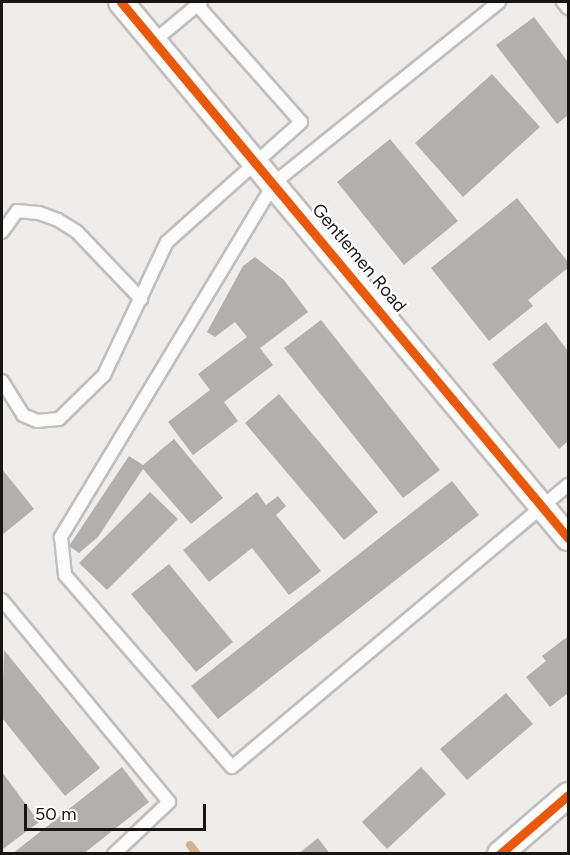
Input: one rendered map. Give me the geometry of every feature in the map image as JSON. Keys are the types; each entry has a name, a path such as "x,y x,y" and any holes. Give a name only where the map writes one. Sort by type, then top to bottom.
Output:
{"street":[{"name":"Gentlemen Road","path":"123,2 568,538"},
{"path":"500,854 568,795"}],"lane":[{"path":"499,2 275,183 62,537 65,575 232,767 568,485"},
{"path":"563,2 568,8"},
{"path":"2,381 23,415 37,421 59,419 104,375 167,242 301,122 199,3 154,41"},
{"path":"2,232 16,211 39,213 58,220 77,232 141,299"},
{"path":"3,607 169,802 114,854"}],"building":[{"path":"534,17 568,62 568,115 557,124 496,45"},
{"path":"492,74 540,127 463,197 415,143"},
{"path":"390,139 458,221 404,265 337,182"},
{"path":"517,198 568,262 568,268 528,300 533,306 489,341 431,268"},
{"path":"255,257 284,280 308,312 260,348 273,365 224,402 238,421 193,455 168,422 210,390 198,374 247,337 235,322 215,337 207,332 243,266"},
{"path":"321,320 440,470 403,498 284,348"},
{"path":"546,322 568,351 568,441 559,449 492,364"},
{"path":"279,394 378,512 344,540 245,423"},
{"path":"174,439 223,498 191,524 143,469 98,537 79,553 69,546 129,456 143,465"},
{"path":"2,469 34,509 2,535"},
{"path":"452,481 479,515 218,719 191,686"},
{"path":"150,492 178,519 107,590 79,563"},
{"path":"257,492 266,505 278,496 286,506 276,515 321,571 289,595 252,548 209,582 183,550"},
{"path":"169,564 233,642 196,672 131,594"},
{"path":"567,637 568,693 550,707 526,677 546,661 542,656"},
{"path":"4,650 100,768 65,796 2,718"},
{"path":"506,693 533,724 467,780 440,749"},
{"path":"122,767 149,802 83,854 12,854"},
{"path":"421,767 446,794 387,849 362,822"},
{"path":"2,772 39,822 3,849 2,847"},
{"path":"318,838 330,854 298,854"}],"waterway":[{"path":"190,845 197,854"}],"cycle path":[{"path":"121,2 568,538"},
{"path":"500,854 568,795"}]}
